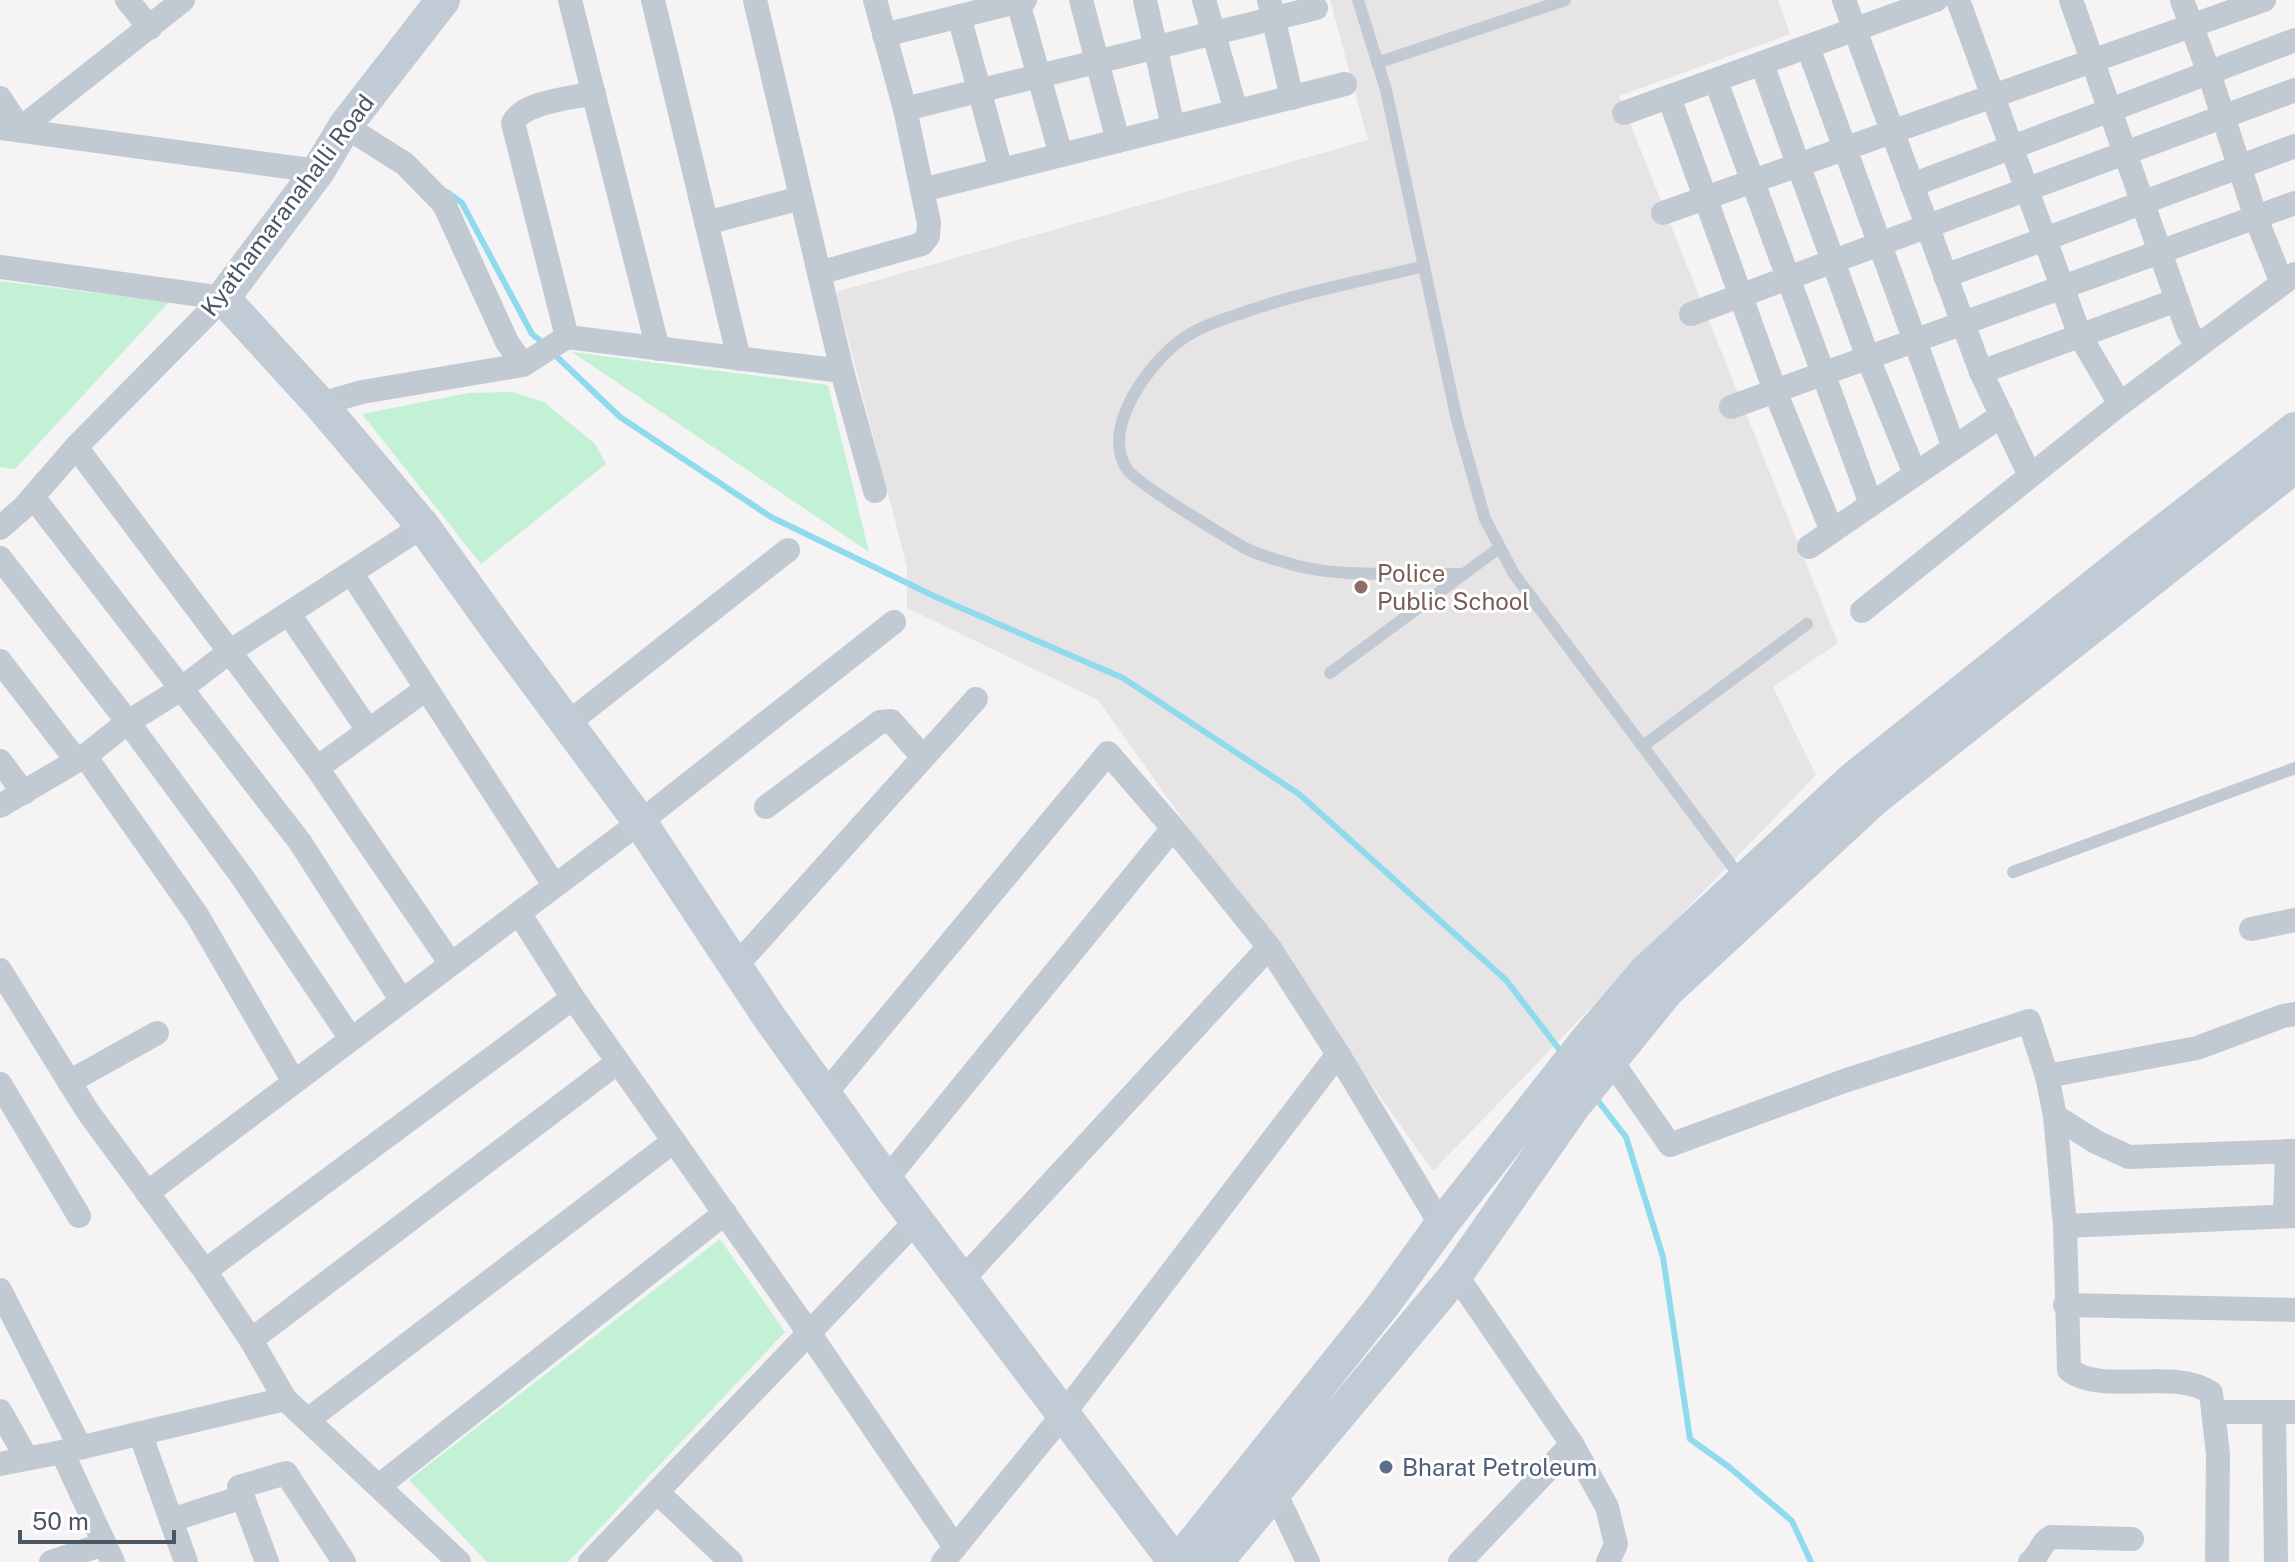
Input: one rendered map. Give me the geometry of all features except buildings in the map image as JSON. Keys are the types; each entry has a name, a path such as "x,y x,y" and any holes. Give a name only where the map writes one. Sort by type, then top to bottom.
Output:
{"main road":[{"name":"Kyathamaranahalli Road","path":"223,298 318,171 345,126 443,0"},
{"path":"223,298 320,404 423,526 640,822 735,967 886,1180 1062,1416 1176,1562 1384,1304 1441,1225 1561,1098 1598,1050 1667,991 1751,891 1854,778 2295,429"},
{"path":"1751,891 1873,800 2157,572 2295,466"},
{"path":"1216,1562 1456,1275 1561,1098"}],"street":[{"path":"127,0 150,28"},
{"path":"10,129 150,28 183,0"},
{"path":"570,0 658,349"},
{"path":"653,0 739,359"},
{"path":"755,0 842,371 875,491"},
{"path":"819,273 922,244 928,236 929,223 905,109 875,0"},
{"path":"1081,0 1118,141"},
{"path":"1145,0 1173,127"},
{"path":"1204,0 1236,111"},
{"path":"1844,0 1981,372 2030,476"},
{"path":"1624,113 1936,0"},
{"path":"1958,0 2080,336 2120,404"},
{"path":"2071,0 2188,331 2198,346"},
{"path":"1862,611 2120,404 2289,279 2256,218 2182,0"},
{"path":"1663,213 2264,0"},
{"path":"884,35 1021,1 1038,76 1061,155"},
{"path":"905,109 1214,33 1271,9 1316,8"},
{"path":"1271,9 1292,98"},
{"path":"959,16 1001,170"},
{"path":"1912,185 2295,40"},
{"path":"1808,47 1954,448"},
{"path":"1762,64 1868,358 1915,474"},
{"path":"1716,81 1871,504"},
{"path":"922,190 1345,84"},
{"path":"1691,314 2295,90"},
{"path":"548,350 513,123 515,117 529,107 594,93"},
{"path":"1669,97 1775,391 1832,531"},
{"path":"0,98 10,129"},
{"path":"345,126 405,164 444,204 507,342 548,350 658,349 842,371"},
{"path":"10,129 318,171"},
{"path":"1945,276 2295,146"},
{"path":"706,223 801,198"},
{"path":"1731,407 2295,203"},
{"path":"0,267 223,298"},
{"name":"Kyathamaranahalli Road","path":"0,528 19,503 223,298"},
{"path":"1981,372 2177,300"},
{"path":"320,404 548,350"},
{"path":"1809,547 2002,415"},
{"path":"76,447 317,768 451,964"},
{"path":"19,503 181,689 300,842 402,1001"},
{"path":"0,806 81,758 229,652 423,526"},
{"path":"567,724 788,550"},
{"path":"0,558 128,722 243,878 351,1039"},
{"path":"352,574 554,885"},
{"path":"289,614 368,730"},
{"path":"147,1193 640,822 894,622"},
{"path":"0,661 81,758 197,915 294,1082"},
{"path":"317,768 426,689"},
{"path":"735,967 976,699"},
{"path":"766,807 880,722 891,721 923,757"},
{"path":"825,1094 1108,753 1269,947 1441,1225"},
{"path":"0,761 24,793"},
{"path":"886,1180 1173,828"},
{"path":"519,913 573,998 809,1333 949,1555 1062,1416 1338,1054"},
{"path":"2251,929 2295,920"},
{"path":"962,1280 1269,947"},
{"path":"0,970 88,1112 205,1271 251,1340 285,1399 459,1562"},
{"path":"205,1271 573,998"},
{"path":"2047,1076 2197,1048 2295,1014"},
{"path":"1598,1050 1670,1145 1844,1081 2029,1021 2047,1076 2055,1116 2065,1226 2069,1370 2091,1378 2188,1383 2211,1393 2218,1454 2217,1562"},
{"path":"69,1082 157,1033"},
{"path":"251,1340 618,1062"},
{"path":"0,1084 9,1122 79,1216"},
{"path":"2055,1116 2096,1142 2129,1157 2291,1151 2290,1215 2065,1226"},
{"path":"309,1419 674,1141"},
{"path":"379,1486 725,1213"},
{"path":"590,1562 916,1221"},
{"path":"1456,1275 1572,1444 1607,1507 1616,1544 1608,1562"},
{"path":"0,1290 71,1450 108,1553 51,1562"},
{"path":"2065,1305 2295,1310"},
{"path":"0,1464 285,1399"},
{"path":"0,1411 26,1457"},
{"path":"2213,1412 2285,1413 2276,1562"},
{"path":"140,1433 186,1562"},
{"path":"1460,1562 1572,1444"},
{"path":"267,1562 239,1487 286,1473 344,1562"},
{"path":"1274,1490 1308,1562"},
{"path":"657,1492 731,1562"},
{"path":"171,1520 243,1497"},
{"path":"2030,1562 2045,1540 2051,1537 2132,1539"}],"lane":[{"path":"1358,0 1377,63 1457,420 1485,519 1514,574 1751,891"},
{"path":"1377,63 1565,0"},
{"path":"1424,266 1270,303 1211,323 1182,339 1155,362 1137,385 1127,409 1120,454 1133,476 1245,548 1296,566 1336,571 1464,574"},
{"path":"1330,673 1499,548"},
{"path":"1643,746 1807,624"},
{"path":"2013,872 2295,768"}],"shaded area":[{"name":"Police Public School","path":"1330,0 1778,0 1790,34 1619,96 1838,643 1773,687 1816,775 1433,1171 1098,700 907,608 907,567 836,292 1368,140"}],"green space":[{"path":"0,281 169,302 15,469 0,467"},
{"path":"572,352 828,385 869,552"},
{"path":"512,392 544,402 595,444 606,464 481,564 362,414 469,393"},
{"path":"720,1239 785,1332 568,1562 487,1562 409,1480"}],"waterway":[{"path":"447,192 462,203 532,334 543,343"},
{"path":"554,354 620,417 771,517 936,597 1123,678 1299,794 1506,980 1562,1053"},
{"path":"1595,1097 1626,1137 1663,1257 1690,1439 1729,1467 1792,1521 1811,1562"}],"place":[{"name":"Police Public School","path":"1361,587"},
{"name":"Bharat Petroleum","path":"1386,1467"}]}
